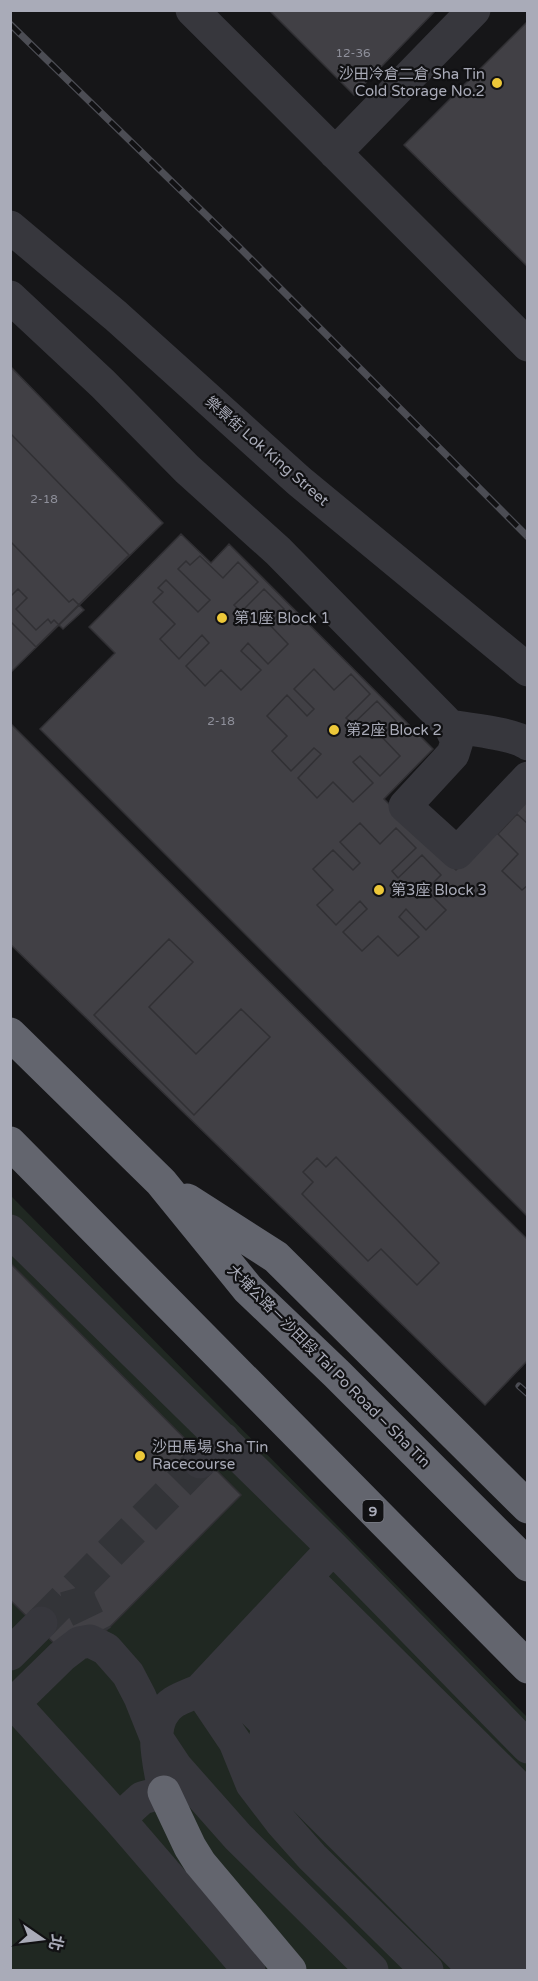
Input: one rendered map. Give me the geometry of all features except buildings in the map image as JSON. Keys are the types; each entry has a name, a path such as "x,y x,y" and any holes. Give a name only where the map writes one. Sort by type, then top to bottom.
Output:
{"highway":[{"name":"大埔公路－沙田段 Tai Po Road – Sha Tin","path":"10,1034 160,1182 248,1289 337,1374 528,1565"},
{"name":"9","path":"10,1143 528,1667"},
{"path":"160,1182 276,1257 528,1508"},
{"path":"164,1792 200,1863 290,1971"}],"street":[{"path":"192,10 528,345"},
{"path":"335,153 474,10"},
{"name":"樂景街 Lok King Street","path":"10,227 116,316 299,481 528,670"},
{"path":"10,297 103,384 188,469 278,551 450,726 457,741 453,754 405,806 457,853 528,778"},
{"path":"450,726 509,736 528,744"},
{"path":"10,1231 333,1548 528,1747"},
{"path":"200,1462 223,1439"},
{"path":"119,1819 142,1798 164,1792 156,1737 158,1722 164,1711 252,1636 333,1548"},
{"path":"10,1654 41,1623"},
{"path":"252,1636 261,1719 277,1763 297,1791 475,1971"},
{"path":"252,1636 528,1797"},
{"path":"252,1636 528,1834"},
{"path":"252,1636 528,1874"},
{"path":"252,1636 528,1907"},
{"path":"252,1636 528,1945"},
{"path":"252,1636 235,1742 252,1784 312,1857 427,1971"},
{"path":"249,1971 119,1819 12,1701 79,1643 101,1642 128,1674 156,1737 176,1767 238,1837 372,1971"},
{"path":"261,1719 515,1971"}],"shaded area":[{"name":"沙田馬場 Sha Tin Racecourse","path":"10,1195 527,1717 527,1970 11,1970"}],"tunnel":[{"path":"41,1623 200,1462"},
{"path":"76,1588 80,1602 96,1635"}],"railway":[{"path":"10,24 238,246 528,537"},
{"path":"519,1386 528,1394"}],"place":[{"name":"沙田冷倉二倉 Sha Tin Cold Storage No.2","path":"497,83"},
{"name":"第1座 Block 1","path":"222,618"},
{"name":"第2座 Block 2","path":"334,730"},
{"name":"第3座 Block 3","path":"379,890"},
{"name":"沙田馬場 Sha Tin Racecourse","path":"140,1456"}]}
